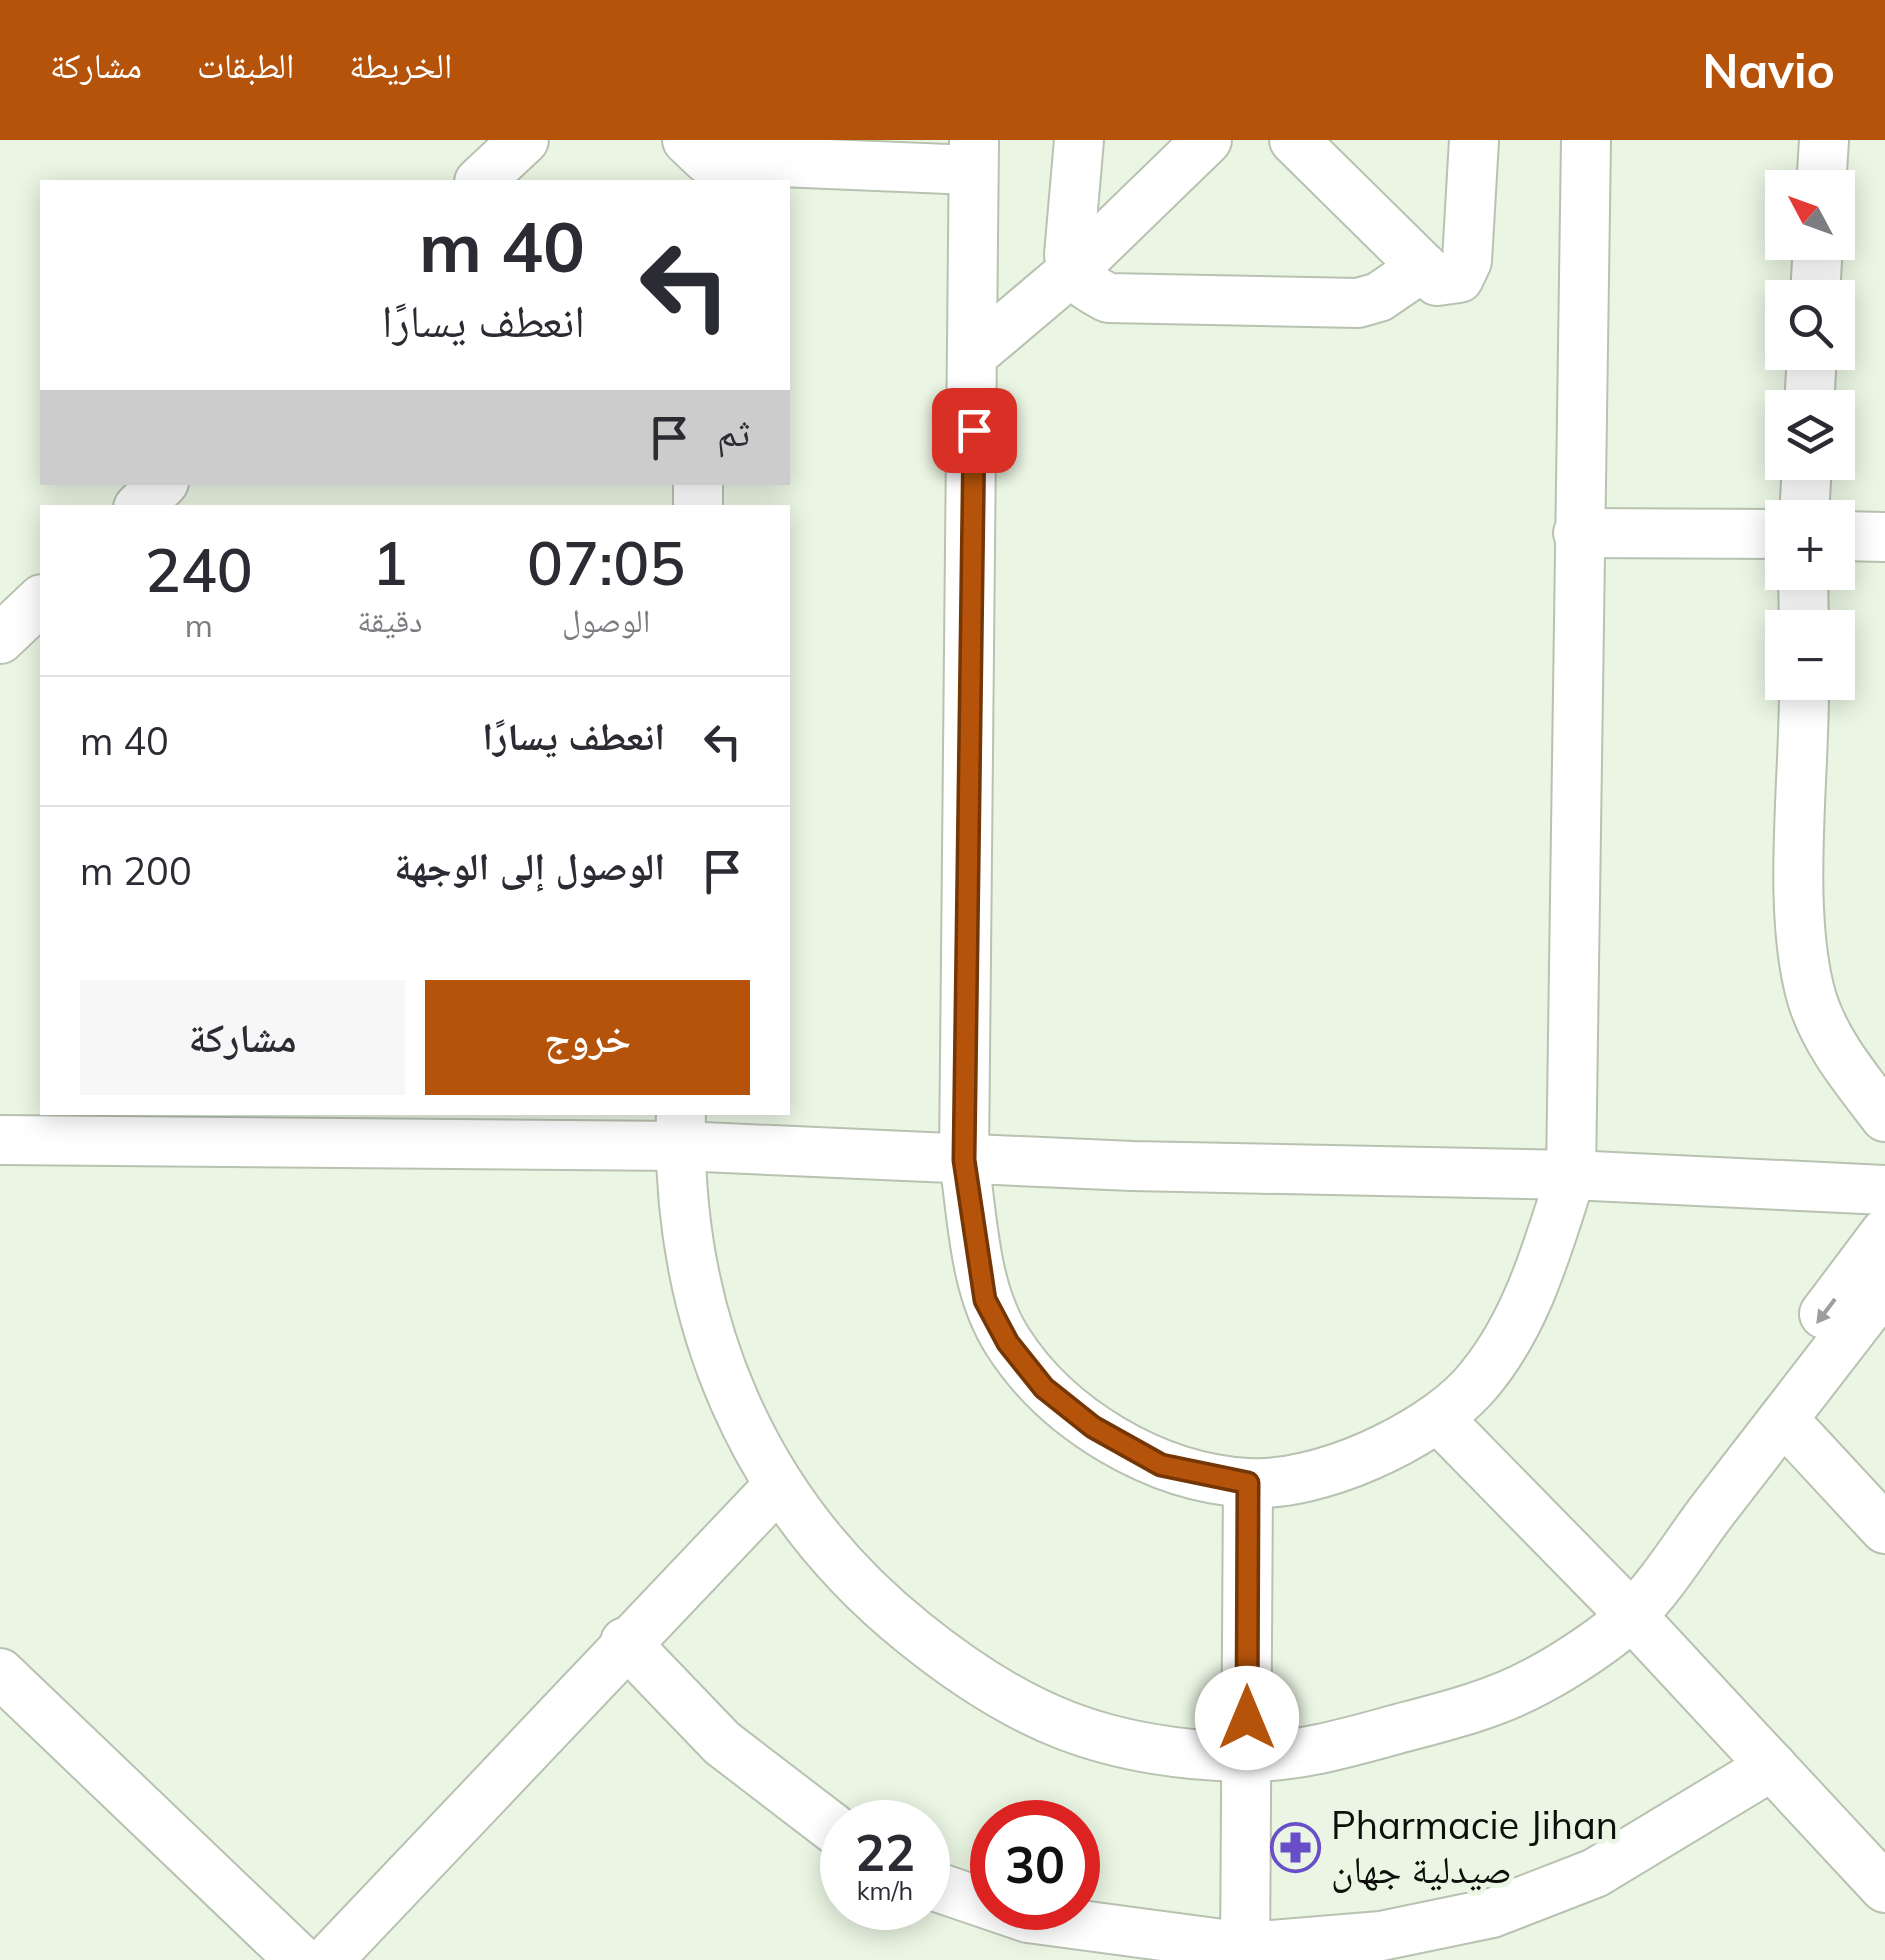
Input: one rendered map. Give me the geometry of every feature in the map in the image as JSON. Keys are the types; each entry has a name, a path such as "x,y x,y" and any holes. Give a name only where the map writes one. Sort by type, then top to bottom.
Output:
{"street":[{"path":"482,180 524,140"},
{"path":"1079,140 1069,254 1072,271 1082,284 1121,302 1358,303 1379,297 1422,267"},
{"path":"974,353 1072,271 1208,140"},
{"path":"1294,140 1422,267 1445,284 1464,272 1472,223 1474,140"},
{"path":"702,155 973,155 964,1160 985,1300 1008,1343 1044,1388 1093,1427 1161,1465 1248,1483 1291,1479 1369,1455 1440,1420 1475,1385 1505,1343 1535,1285 1570,1175 1586,140"},
{"path":"1823,170 1824,140"},
{"path":"141,505 161,485"},
{"path":"1578,533 1765,534"},
{"path":"1855,537 1885,538"},
{"path":"0,639 40,601"},
{"path":"1804,700 1800,911 1812,998 1835,1050 1885,1116"},
{"path":"680,1129 699,1298 736,1411 777,1487 825,1550 885,1610 974,1682 1046,1720 1150,1750 1246,1757 1336,1746 1466,1711 1538,1681 1621,1605 1783,1419 1885,1286"},
{"path":"0,1140 680,1129 964,1160 1570,1175 1885,1190"},
{"path":"1621,1605 1885,1233"},
{"path":"1783,1419 1885,1529"},
{"path":"1440,1420 1621,1605 1885,1888"},
{"path":"1245,1953 1248,1483"},
{"path":"328,1960 777,1487"},
{"path":"626,1642 722,1743 820,1818"},
{"path":"0,1673 300,1960"},
{"path":"950,1891 1028,1918 1245,1953 1381,1936 1492,1913 1595,1873 1772,1766"}],"place":[{"name":"Pharmacie Jihan صيدلية جهان","path":"1296,1847"}],"route":[{"path":"974,430 964,1160 985,1300 1008,1343 1044,1388 1093,1427 1161,1465 1248,1483 1247,1718"}]}
